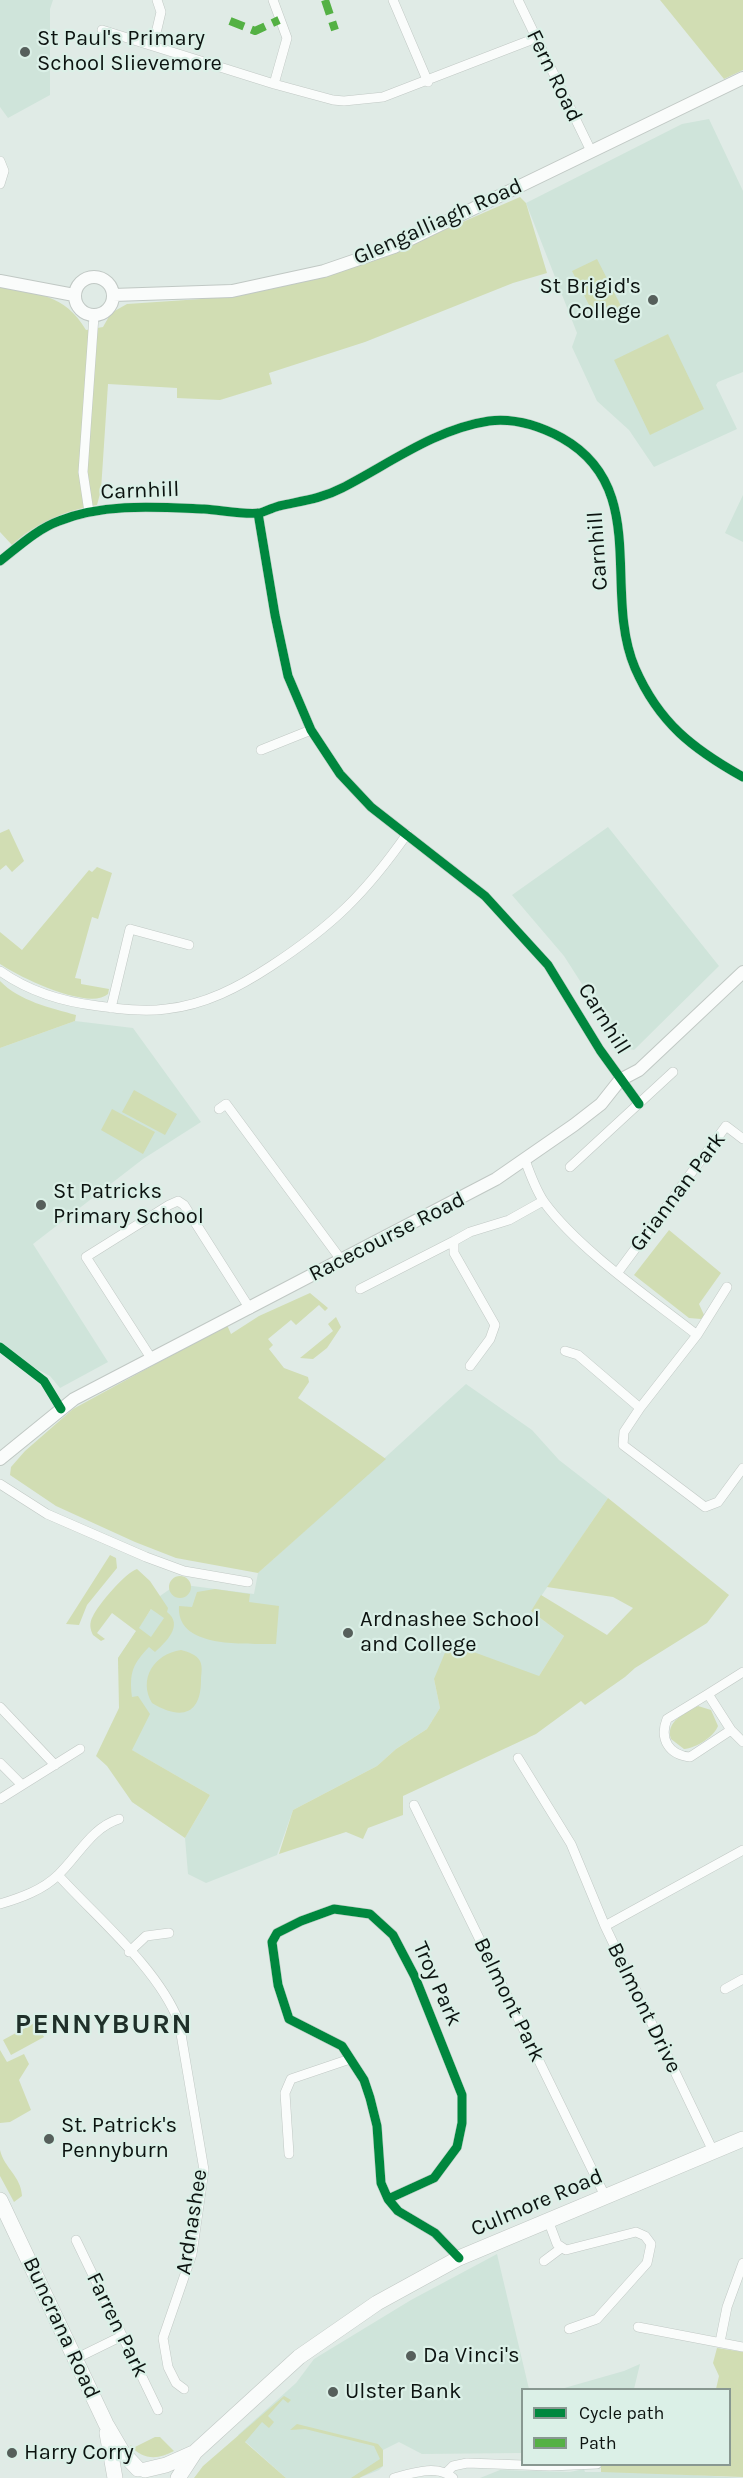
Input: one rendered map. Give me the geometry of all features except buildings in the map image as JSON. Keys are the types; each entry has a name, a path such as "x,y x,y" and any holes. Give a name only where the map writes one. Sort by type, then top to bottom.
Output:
{"highway":[{"name":"Culmore Road","path":"178,2478 195,2452 299,2357 377,2303 459,2258 713,2151 742,2142"},
{"name":"Buncrana Road","path":"0,2200 77,2358 106,2424 123,2453 142,2470"},
{"name":"Buncrana Road","path":"106,2424 115,2478"},
{"name":"Culmore Road","path":"120,2478 166,2465 195,2452"},
{"path":"142,2470 160,2478"}],"main road":[{"name":"Glengalliagh Road","path":"113,296 231,291 324,271 394,246 743,78"},
{"path":"96,277 106,281 113,296 109,308 93,315 81,311 74,295 79,284 96,277"},
{"path":"0,281 74,295"},
{"name":"Racecourse Road","path":"0,1459 74,1399 459,1200 525,1160 601,1104 620,1080 639,1070 743,972"}],"street":[{"path":"153,46 161,12 157,0"},
{"path":"273,0 287,38 273,84"},
{"path":"393,0 428,82"},
{"name":"Fern Road","path":"518,0 591,152"},
{"path":"102,30 273,84 344,101 383,97 428,82 536,38"},
{"path":"0,161 4,171 0,184"},
{"name":"Carnhill","path":"89,512 83,472 93,315"},
{"name":"Carnhill","path":"0,561 57,522 89,512 142,508 258,513 329,494 432,439 472,424 513,421 552,433 584,455 599,473 612,495 617,519 625,637 635,667 653,704 689,743 743,777"},
{"name":"Carnhill","path":"258,513 274,615 288,676 311,730 340,774 371,807 484,896 548,965 620,1080 639,1104"},
{"path":"261,750 311,730"},
{"path":"0,971 57,998 111,1008 167,1009 212,999 245,983 335,921 374,879 407,834"},
{"path":"111,1008 130,929 189,945"},
{"path":"570,1167 673,1072"},
{"path":"219,1109 226,1104 342,1261"},
{"name":"Griannan Park","path":"618,1272 726,1126 743,1139"},
{"path":"525,1160 543,1201 564,1225 618,1272 697,1335"},
{"path":"151,1358 86,1257 169,1205 178,1201 184,1205 250,1309"},
{"path":"360,1289 470,1232 509,1220 543,1201"},
{"path":"454,1241 454,1253 495,1325 490,1339 470,1366"},
{"path":"727,1287 697,1335 624,1432 623,1445 705,1507 718,1502 743,1468"},
{"path":"565,1351 578,1355 640,1408"},
{"path":"0,1484 47,1514 146,1557 184,1570 248,1582"},
{"path":"731,1730 690,1758 678,1756 668,1746 663,1736 667,1719 743,1672"},
{"path":"708,1694 731,1730 743,1742"},
{"path":"0,1707 55,1765"},
{"path":"0,1799 80,1749"},
{"name":"Belmont Drive","path":"518,1758 548,1803 580,1862 605,1926 713,2151"},
{"path":"0,1762 22,1785"},
{"name":"Belmont Park","path":"414,1805 606,2196"},
{"path":"0,1904 20,1898 58,1875 104,1824 119,1819"},
{"path":"605,1926 743,1850"},
{"name":"Ardnashee","path":"58,1875 166,1996 179,2022 204,2170 192,2254 163,2338 168,2367 176,2383 184,2389"},
{"name":"Troy Park","path":"334,1909 370,1914 393,1935 415,1977 462,2095 462,2123 457,2147 434,2178 388,2199 381,2183 377,2126 364,2080 342,2046 289,2019 278,1985 272,1942 277,1933 334,1909"},
{"path":"129,1952 146,1936 169,1933"},
{"path":"725,1989 743,1979"},
{"path":"289,2154 285,2093 291,2079 350,2059"},
{"path":"388,2199 398,2211 435,2233 459,2258"},
{"path":"548,2220 560,2248 566,2250 636,2232 645,2236 651,2244 647,2263 597,2319 569,2329"},
{"name":"Farren Park","path":"76,2240 158,2410"},
{"path":"544,2261 560,2248"},
{"path":"720,2342 727,2307 743,2263"},
{"path":"638,2327 743,2347"},
{"path":"77,2358 122,2336"},
{"path":"394,2478 433,2470 450,2475 453,2466 467,2463 521,2465"}],"shaded area":[{"name":"St Paul's Primary School Slievemore","path":"0,0 53,0 50,9 50,95 8,118 0,107"},
{"name":"St Brigid's College","path":"709,119 743,191 743,372 718,382 716,385 737,429 654,467 629,430 597,401 572,347 577,333 526,203 682,124"},
{"path":"743,495 743,542 725,533"},
{"path":"608,827 719,966 634,1050 623,1048 564,956 512,895"},
{"name":"St Patricks Primary School","path":"75,1021 133,1028 201,1122 143,1159 33,1244 108,1362 60,1388 50,1376 31,1366 0,1341 0,1048"},
{"name":"Ardnashee School and College","path":"466,1384 532,1430 559,1460 608,1498 531,1611 564,1636 539,1676 434,1679 440,1708 427,1729 396,1749 377,1766 293,1810 277,1855 206,1883 188,1874 185,1838 210,1795 123,1745 118,1658 160,1596 177,1584 254,1594 258,1573"},
{"path":"497,2254 529,2388 521,2388 521,2453 422,2454 399,2442 383,2450 383,2466 379,2470 359,2478 286,2478 238,2435 296,2383 314,2359 411,2300"},
{"path":"640,2364 634,2388 564,2388 624,2371"},
{"path":"584,2469 585,2472 645,2472 743,2478 480,2478 500,2470 570,2472"}],"green space":[{"path":"660,0 743,0 743,70 724,79"},
{"path":"520,197 526,203 547,273 513,283 365,342 269,373 272,384 220,400 177,398 177,388 108,384 101,490 97,505 74,510 41,524 12,545 0,532 0,286 38,294 59,302 78,318 86,330 103,327 111,313 127,304 201,299 389,254"},
{"path":"597,259 621,306 596,319 572,271"},
{"path":"668,334 704,409 650,435 614,360"},
{"path":"9,829 24,861 12,872 6,865 0,870 0,833"},
{"path":"97,867 112,873 98,919 92,917 75,978 81,979 81,984 109,989 108,994 99,998 70,995 22,977 0,964 0,932 22,950 89,870 92,872"},
{"path":"0,981 26,999 76,1015 75,1021 0,1048"},
{"path":"134,1090 177,1114 165,1135 122,1112"},
{"path":"112,1109 155,1132 143,1154 101,1130"},
{"path":"669,1230 721,1273 699,1304 704,1315 701,1319 689,1318 634,1275"},
{"path":"310,1293 328,1308 325,1311 319,1305 296,1325 291,1320 268,1339 273,1345 269,1349 284,1368 308,1377 309,1382 298,1398 386,1459 258,1573 176,1558 135,1542 56,1506 10,1475 11,1467 25,1451 73,1409 227,1325 231,1334 259,1316"},
{"path":"336,1317 341,1327 327,1348 313,1359 300,1358 333,1331 328,1324"},
{"path":"608,1498 729,1595 707,1623 635,1668 585,1705 581,1701 536,1734 403,1796 403,1815 368,1828 363,1839 346,1832 279,1854 293,1810 377,1766 396,1749 427,1729 440,1708 434,1679 449,1643 539,1676 564,1636 531,1611 541,1595 607,1635 633,1608 613,1597 547,1587"},
{"path":"110,1555 116,1558 117,1568 87,1605 79,1625 66,1624"},
{"path":"137,1569 150,1581 168,1608 167,1612 172,1617 174,1628 155,1652 149,1647 133,1669 132,1697 138,1696 150,1714 132,1750 210,1795 185,1838 132,1802 107,1766 96,1756 119,1708 118,1658 136,1631 112,1613 97,1633 105,1639 101,1641 93,1635 91,1621 106,1597 132,1571","holes":["151,1609 164,1618 151,1637 139,1628"]},
{"path":"176,1576 184,1576 191,1583 191,1591 184,1598 176,1598 169,1591 169,1583"},
{"path":"215,1589 250,1594 249,1602 279,1606 276,1644 216,1641 201,1637 189,1630 181,1620 179,1606 192,1607 197,1592"},
{"path":"181,1650 196,1657 201,1663 202,1670 197,1701 193,1708 180,1713 171,1712 152,1703 147,1685 151,1669 156,1662 171,1652"},
{"path":"698,1706 711,1710 718,1726 713,1734 704,1741 694,1747 684,1749 671,1739 671,1727 678,1718"},
{"path":"36,2022 44,2037 11,2055 3,2040"},
{"path":"0,2050 7,2062 24,2054 29,2064 19,2080 31,2110 10,2122 0,2123"},
{"path":"0,2150 21,2189 22,2196 14,2202 0,2176"},
{"path":"717,2348 743,2352 743,2477 601,2472 601,2466 731,2466 731,2388 716,2388 719,2376 713,2363"},
{"path":"284,2396 291,2400 288,2403 283,2399 268,2416 274,2422 269,2428 262,2422 245,2442 286,2478 194,2478 203,2466"},
{"path":"297,2424 378,2444 383,2450 383,2466 359,2478 351,2478 380,2459 374,2446 305,2429 290,2430"},
{"path":"155,2437 160,2437 174,2451 162,2456 150,2457 140,2454 130,2445 135,2447"}],"marked path":[{"path":"325,0 335,30"},
{"path":"230,21 255,31 279,20"}],"cycle path":[{"path":"0,561 43,529 76,515 112,509 149,507 260,513 334,492 413,448 450,431 498,420 527,424 562,438 589,459 606,484 616,512 626,638 635,668 644,687 679,733 708,756 743,777"},
{"path":"258,513 288,676 311,730 340,774 371,807 485,896 548,965 600,1050 639,1104"},
{"path":"0,1347 44,1381 61,1409"},
{"path":"388,2199 434,2178 457,2147 462,2123 462,2095 415,1977 393,1935 370,1914 334,1909 277,1933 272,1942 278,1985 289,2019 342,2046 364,2080 370,2098 377,2126 381,2183 388,2199 398,2211 435,2233 459,2258"}],"place":[{"name":"St Paul's Primary School Slievemore","path":"25,52"},
{"name":"St Brigid's College","path":"653,300"},
{"name":"St Patricks Primary School","path":"41,1205"},
{"name":"Ardnashee School and College","path":"348,1633"},
{"name":"St. Patrick's Pennyburn","path":"49,2139"},
{"name":"Da Vinci's","path":"411,2356"},
{"name":"Ulster Bank","path":"333,2392"},
{"name":"Harry Corry","path":"12,2453"}],"district":[{"name":"PENNYBURN","path":"104,2025"}]}
